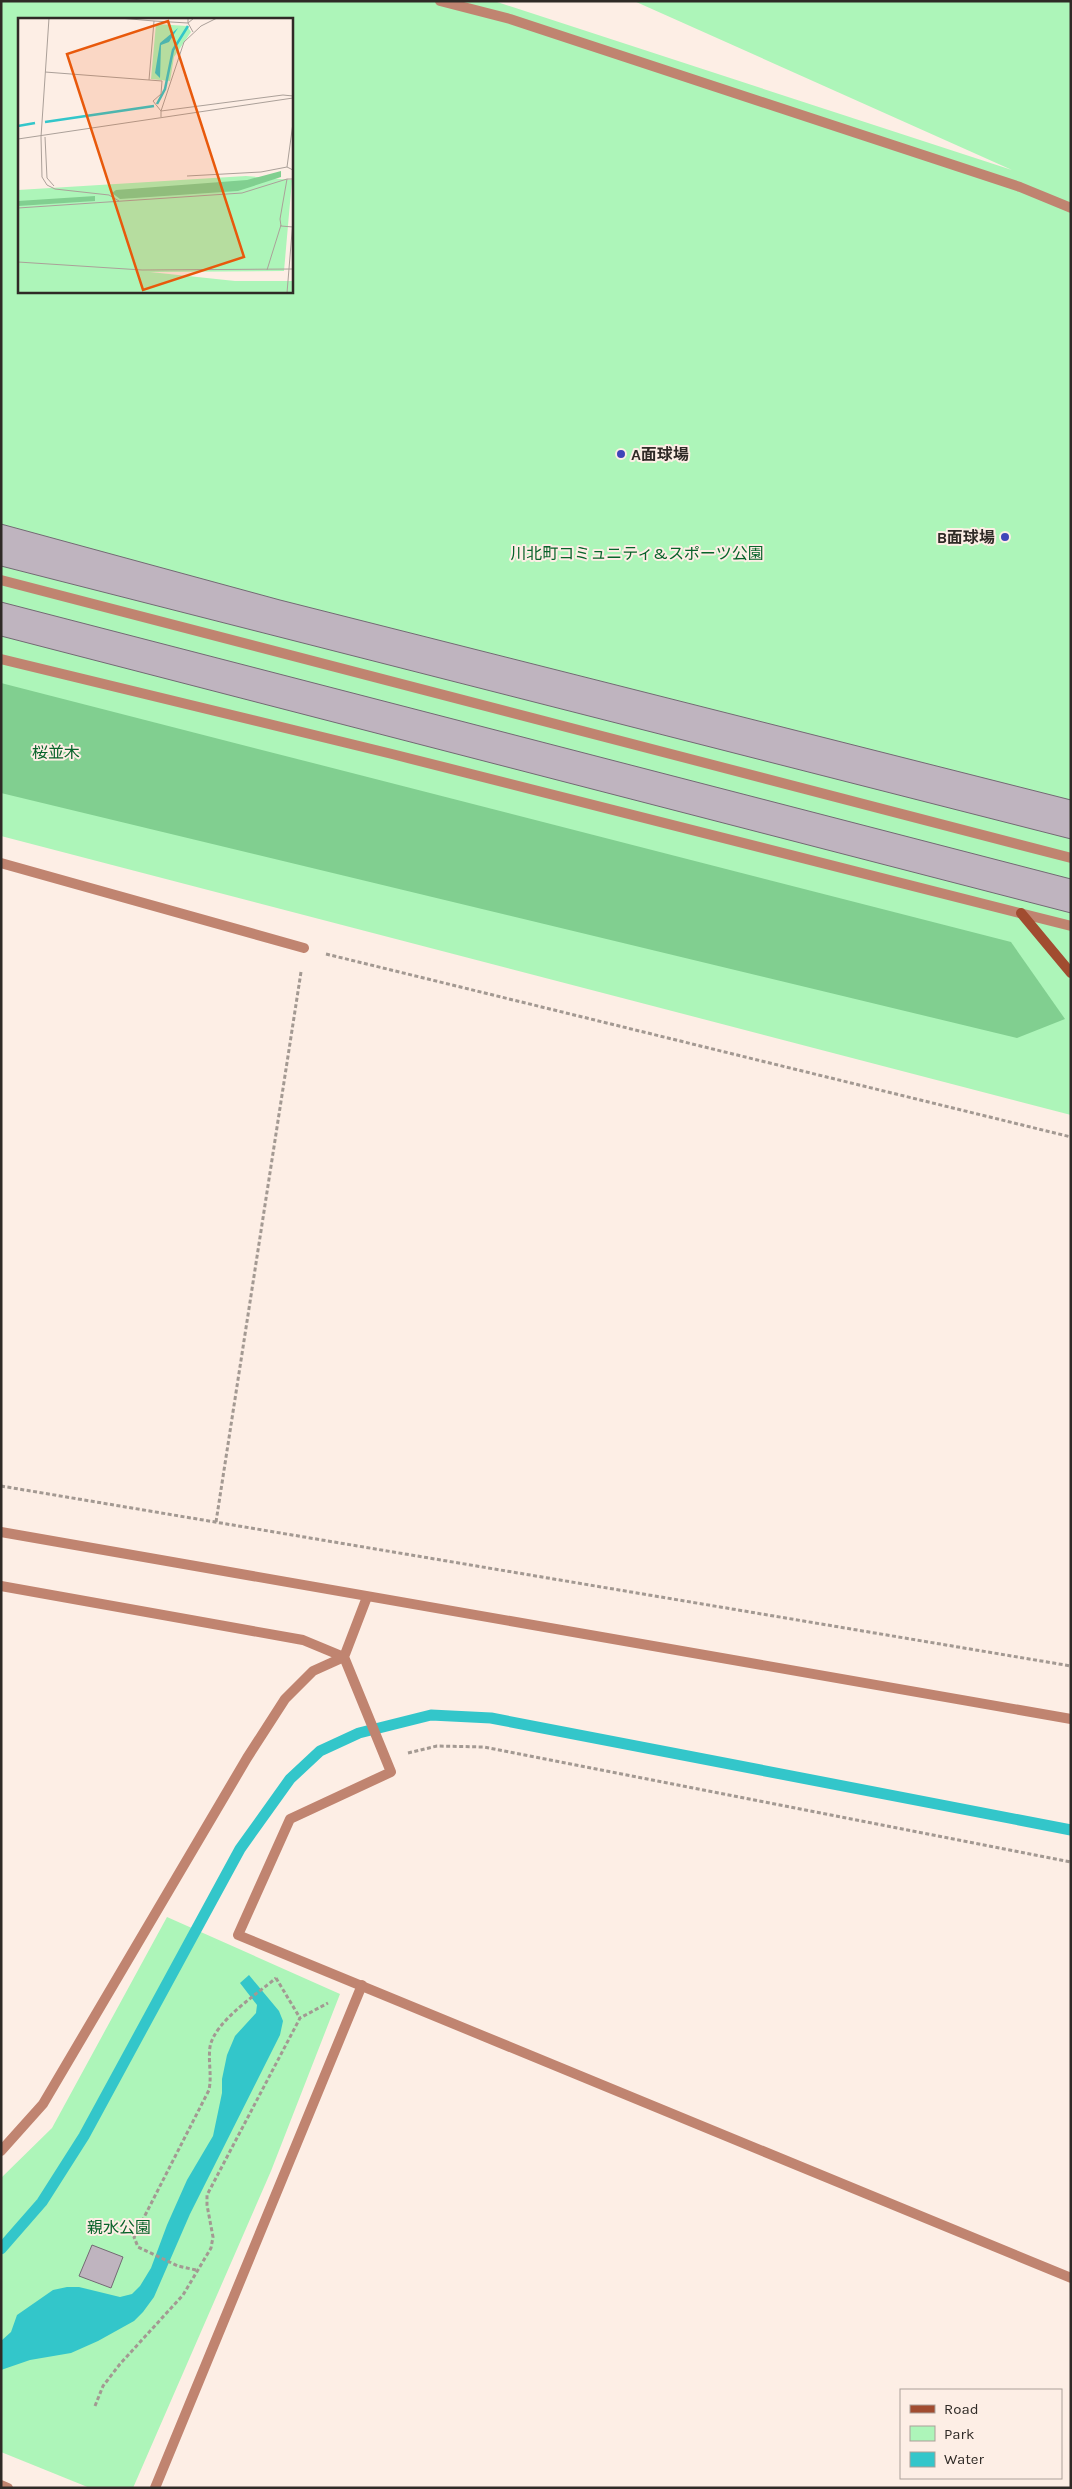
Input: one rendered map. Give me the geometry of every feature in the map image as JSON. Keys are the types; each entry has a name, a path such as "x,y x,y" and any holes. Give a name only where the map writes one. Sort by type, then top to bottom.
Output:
{"street":[{"path":"440,1 539,29 1020,187 1071,208"},
{"path":"1,580 1071,858"},
{"path":"1,660 392,754 1071,926"},
{"path":"1,863 304,948"},
{"path":"1021,913 1071,972"},
{"path":"1,1532 1071,1719"},
{"path":"1,1586 303,1640 344,1657"},
{"path":"367,1597 344,1657 391,1772 290,1819 238,1935 1071,2278"},
{"path":"1,2151 43,2104 247,1758 285,1699 313,1671 344,1657"},
{"path":"155,2488 362,1985"},
{"path":"1,2485 8,2488"}],"path":[{"path":"216,1522 304,948 1071,1137"},
{"path":"1,1486 1071,1666"},
{"path":"386,1759 437,1746 484,1747 1071,1862"},
{"path":"262,1944 276,1978 300,2018"},
{"path":"196,2270 178,2266 138,2247 134,2237 209,2090 212,2074 210,2046 216,2033 242,2006 276,1978"},
{"path":"95,2406 103,2386 120,2364 182,2296 211,2248 213,2237 207,2195 300,2018 362,1985"}],"green space":[{"name":"川北町コミュニティ&スポーツ公園","path":"1,1 494,1 1012,170 634,1 1071,1 1071,1115 1,836"},
{"name":"桜並木","path":"1,683 1011,942 1065,1019 1017,1038 1,793"},
{"name":"親水公園","path":"167,1917 340,1994 271,2171 133,2488 90,2488 1,2452 1,2178 52,2128"}],"water":[{"path":"249,1975 279,2011 283,2021 280,2035 190,2214 154,2297 134,2321 98,2341 71,2353 30,2360 1,2370 1,2341 11,2332 17,2315 53,2290 79,2287 120,2297 132,2294 140,2286 151,2268 187,2180 213,2136 222,2093 222,2079 227,2055 235,2036 256,2013 257,2005 240,1983"}],"building":[{"path":"1,524 280,600 1071,800 1071,839 1,566"},
{"path":"1,602 1071,879 1071,913 1,636"},
{"path":"92,2245 123,2257 111,2288 79,2276"}],"waterway":[{"path":"1,2249 42,2202 84,2136 240,1849 290,1779 320,1751 359,1733 431,1715 491,1718 1071,1830"}],"place":[{"name":"A面球場","path":"621,454"},
{"name":"B面球場","path":"1005,537"}]}
